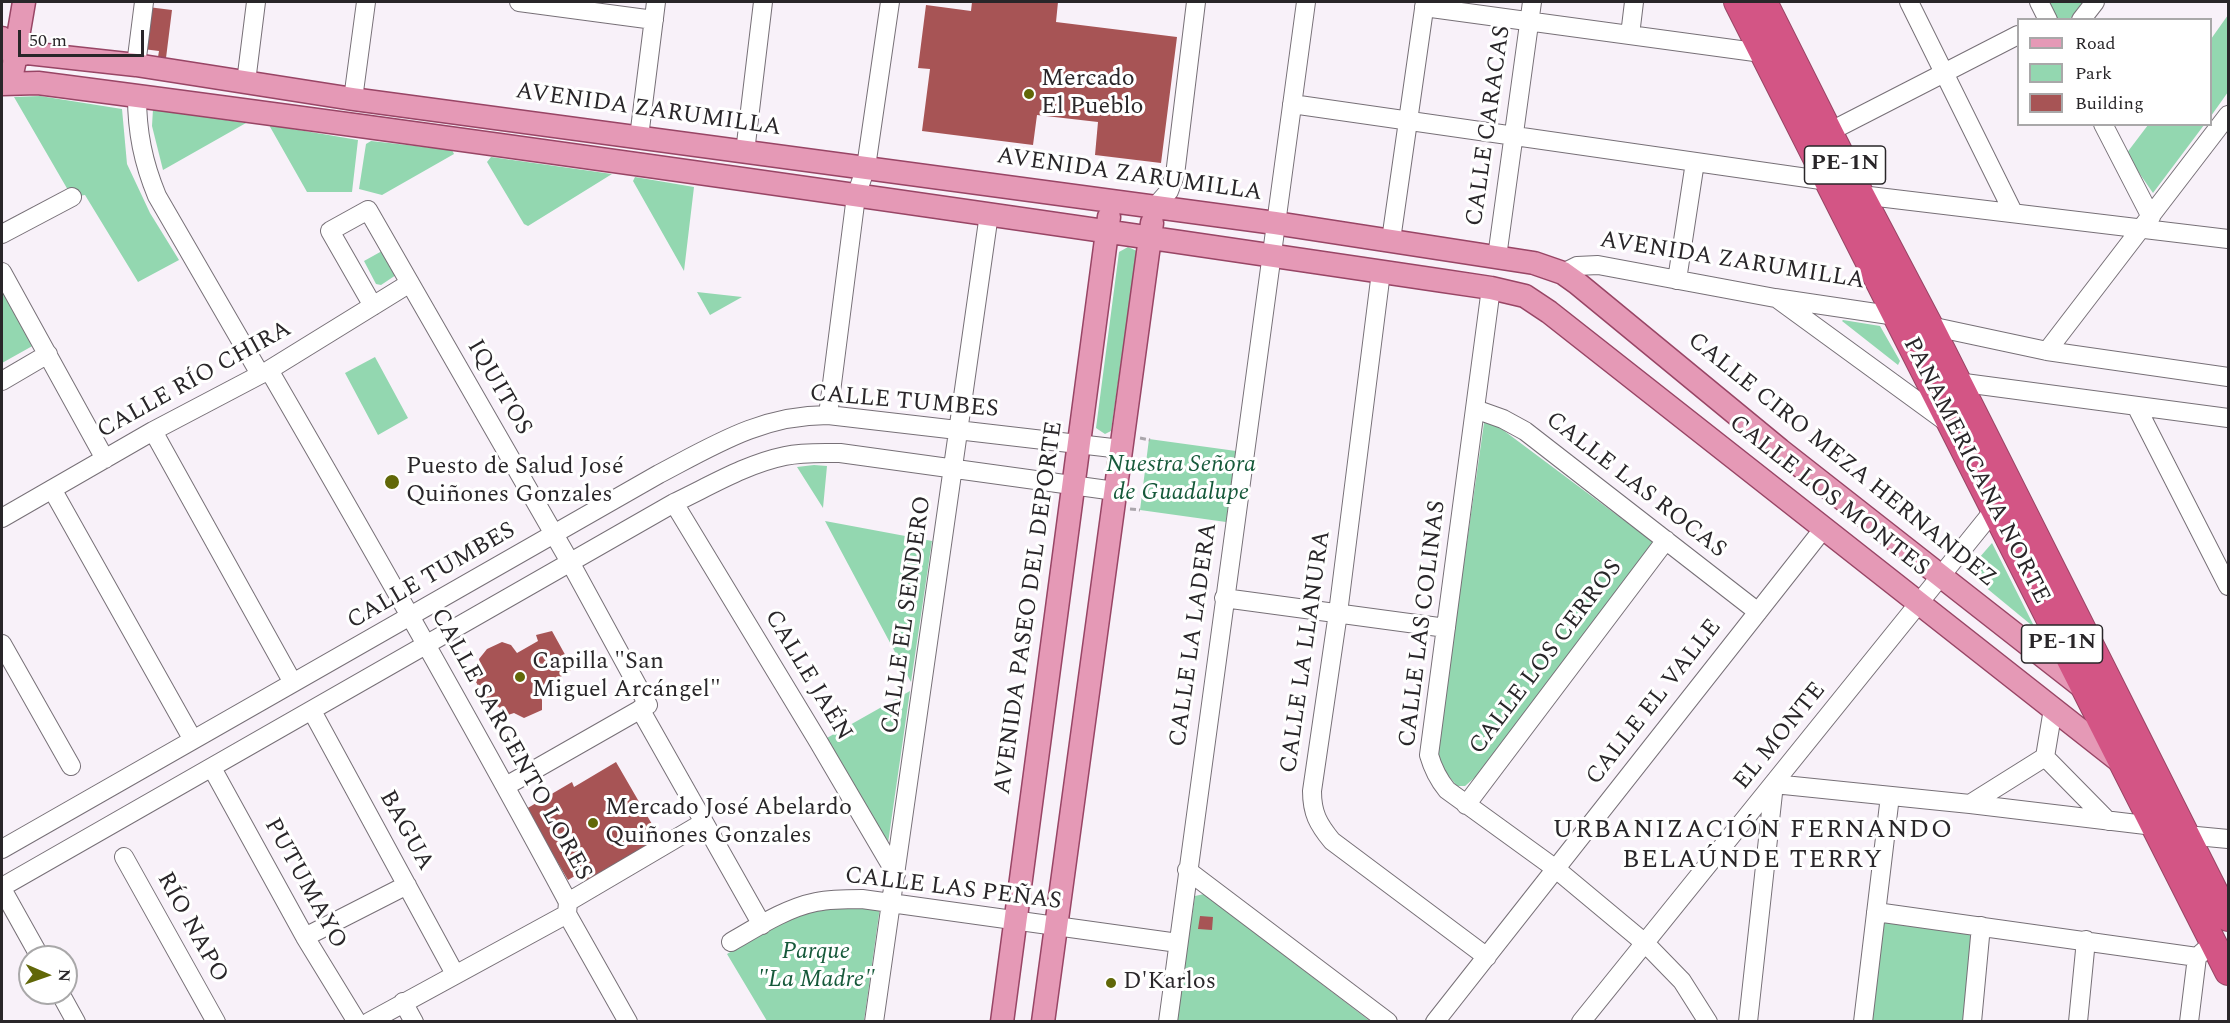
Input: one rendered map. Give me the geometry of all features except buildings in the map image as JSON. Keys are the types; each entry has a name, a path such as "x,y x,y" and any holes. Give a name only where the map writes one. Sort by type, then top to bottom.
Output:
{"highway":[{"name":"PANAMERICANA NORTE","path":"1737,2 2154,826 2205,950 2229,972"},
{"name":"PANAMERICANA NORTE","path":"1764,2 2229,918"}],"main road":[{"path":"2,84 12,73 10,49 18,37 24,2"},
{"name":"AVENIDA ZARUMILLA","path":"10,49 27,54 136,65 352,99 1275,223 1534,263 1563,273"},
{"path":"2,84 38,83 137,96 989,214 1491,288"},
{"name":"AVENIDA PASEO DEL DEPORTE","path":"1002,1022 1111,202"},
{"path":"1043,1022 1154,208"},
{"name":"CALLE CIRO MEZA HERNANDEZ","path":"1563,273 1939,576 2085,689"},
{"name":"CALLE LOS MONTES","path":"1491,288 1525,296 1538,304 2123,764"}],"street":[{"path":"136,65 144,2"},
{"path":"246,82 256,2"},
{"path":"352,99 366,2"},
{"path":"519,2 655,11 639,136"},
{"path":"745,152 763,2"},
{"path":"828,416 856,196 866,167 890,2"},
{"path":"1154,208 1169,191 1175,175 1196,2"},
{"name":"CALLE LA LADERA","path":"1168,1022 1306,2"},
{"name":"CALLE CARACAS","path":"1497,257 1532,2"},
{"path":"1630,35 1634,2"},
{"path":"1909,2 2013,212"},
{"path":"2039,2 2047,18"},
{"path":"2082,18 2094,2"},
{"path":"1390,240 1424,4 1762,53"},
{"path":"1829,132 2017,36"},
{"name":"CALLE SARGENTO LORES","path":"137,96 139,144 146,171 157,196 427,644 506,786 628,1022"},
{"path":"1292,104 1828,181"},
{"path":"2047,351 2229,114"},
{"path":"2104,126 2147,222"},
{"path":"1677,280 1695,162"},
{"path":"1861,195 2013,212 2147,222 2229,239"},
{"path":"2,234 72,196"},
{"name":"IQUITOS","path":"373,306 330,231 368,210 570,562 704,822 762,925"},
{"name":"CALLE EL SENDERO","path":"874,1022 989,214"},
{"name":"AVENIDA ZARUMILLA","path":"1563,273 1577,266 1598,265 1775,298 1896,316 1930,326 2047,351 2229,377"},
{"path":"2,272 105,459"},
{"name":"CALLE LA LLANURA","path":"1381,272 1338,613 1312,791 1312,808 1318,824 1332,841 1487,957"},
{"name":"CALLE RÍO CHIRA","path":"2,518 153,431 265,372 410,283"},
{"name":"CALLE LAS COLINAS","path":"1491,288 1429,755 1438,779 1447,790 1556,869 1646,944 1682,981 1708,1022"},
{"path":"1775,298 1953,427"},
{"path":"2,381 48,354"},
{"path":"1957,382 2229,418"},
{"path":"2136,406 2229,586"},
{"name":"CALLE LAS ROCAS","path":"1475,409 1503,419 1525,431 1758,612"},
{"name":"CALLE TUMBES","path":"2,849 659,474 734,436 776,420 803,415 828,416 1121,449"},
{"path":"153,431 293,683"},
{"path":"33,945 2,888 674,503 742,470 786,455 812,452 840,453 1115,490"},
{"path":"52,489 193,740"},
{"name":"CALLE JAÉN","path":"674,503 896,874"},
{"name":"EL MONTE","path":"1581,1022 1994,510"},
{"name":"CALLE EL VALLE","path":"1435,1022 1824,528"},
{"name":"CALLE LOS CERROS","path":"1466,805 1666,540"},
{"path":"1224,598 1446,628"},
{"path":"2,644 71,766"},
{"path":"506,786 644,707"},
{"path":"1970,804 2045,757 2053,709"},
{"name":"BAGUA","path":"312,711 455,974"},
{"path":"2045,757 2108,821"},
{"name":"PUTUMAYO","path":"212,768 305,938 357,1022"},
{"path":"1748,1022 1774,784 2154,826"},
{"path":"1863,1022 1890,796"},
{"path":"369,1022 568,908 704,822"},
{"path":"2186,835 2229,839"},
{"name":"RÍO NAPO","path":"124,858 216,1022"},
{"path":"1187,870 1388,1022"},
{"path":"305,938 407,885"},
{"name":"CALLE LAS PEÑAS","path":"731,942 762,925 814,902 862,899 1178,943"},
{"path":"1876,912 2086,940 2205,950 2189,1022"},
{"path":"1972,1022 1981,926"},
{"path":"2078,1022 2086,940"},
{"path":"403,1002 414,1022"},
{"path":"67,1005 76,1022"}],"green space":[{"path":"2048,2 2083,2 2071,18 2056,18"},
{"path":"2228,15 2228,92 2212,115 2212,38"},
{"path":"40,96 122,109 127,164 150,213 179,260 138,282 85,195 72,197 14,97"},
{"path":"153,109 246,123 163,170 152,126"},
{"path":"269,125 358,140 352,192 307,192"},
{"path":"2147,126 2203,126 2153,193 2126,154"},
{"path":"371,141 452,150 454,154 382,195 359,189 366,144"},
{"path":"491,157 612,174 528,226 524,224 487,162"},
{"path":"635,177 694,187 684,271 633,181"},
{"path":"1128,247 1137,251 1111,431 1105,434 1096,428 1119,252"},
{"path":"382,251 396,275 381,285 376,284 364,261"},
{"path":"2,283 36,344 2,363"},
{"path":"697,292 742,297 710,315"},
{"path":"1842,321 1880,326 1900,361 1898,365"},
{"path":"375,357 408,418 378,435 345,373"},
{"path":"1484,423 1495,424 1653,542 1480,773 1465,786 1457,786 1442,768 1437,752"},
{"name":"Nuestra Señora de Guadalupe","path":"1149,439 1236,451 1226,522 1140,510"},
{"path":"827,466 823,508 797,467"},
{"path":"825,521 932,541 911,682"},
{"path":"1992,543 2035,628 1967,572"},
{"path":"910,691 886,857 818,743"},
{"path":"1204,894 1370,1021 1176,1022 1195,896"},
{"name":"Parque \"La Madre\"","path":"880,907 864,1021 767,1021 727,954 776,925 811,909"},
{"path":"1883,920 1973,932 1964,1021 1869,1022"}],"place":[{"name":"Mercado El Pueblo","path":"1029,94"},
{"name":"Puesto de Salud José Quiñones Gonzales","path":"392,482"},
{"name":"Capilla \"San Miguel Arcángel\"","path":"520,677"},
{"name":"Mercado José Abelardo Quiñones Gonzales","path":"593,823"},
{"name":"D'Karlos","path":"1111,983"}],"district":[{"name":"URBANIZACIÓN FERNANDO BELAÚNDE TERRY","path":"1753,847"}]}
